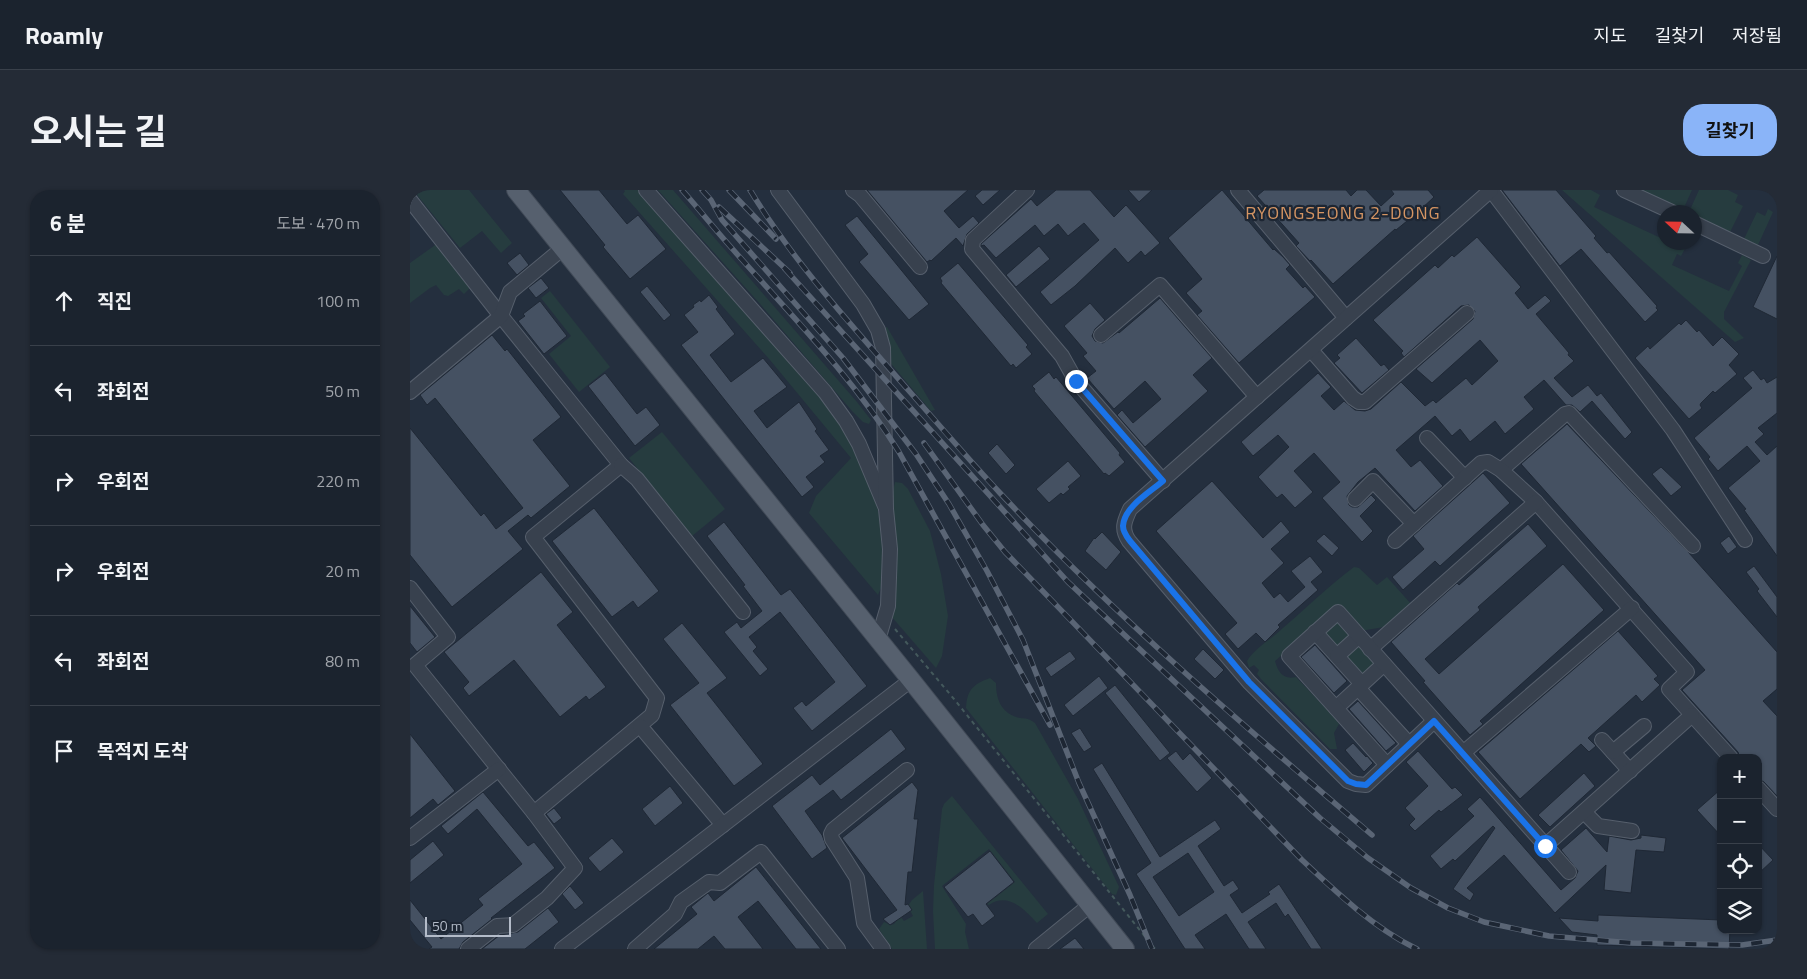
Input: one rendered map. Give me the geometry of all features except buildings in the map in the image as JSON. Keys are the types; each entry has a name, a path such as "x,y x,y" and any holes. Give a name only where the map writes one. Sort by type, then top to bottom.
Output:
{"main road":[{"path":"516,190 1125,949"}],"street":[{"path":"646,190 837,407 859,444 886,509"},
{"path":"778,190 863,304 878,330 883,348 886,509 890,549 888,606 878,640"},
{"path":"853,190 860,195 920,267"},
{"path":"1027,190 973,240 972,249 1062,356 1076,381 1163,481"},
{"path":"1238,190 1346,318"},
{"path":"1434,721 1366,785 1348,781 1249,682 1124,533 1123,526 1130,509 1491,190 1673,430 1745,540"},
{"path":"1624,190 1657,205"},
{"path":"410,200 621,465 636,479 743,612"},
{"path":"1702,227 1763,256"},
{"path":"410,392 501,316 510,292 563,248"},
{"path":"1101,336 1160,285 1257,397"},
{"path":"1311,350 1353,398 1359,402 1366,402 1467,313"},
{"path":"1501,470 1565,414 1569,413 1693,546"},
{"path":"1427,438 1465,478"},
{"path":"1394,541 1481,463 1488,462 1501,470 1536,502 1687,672 1668,689 1727,754"},
{"path":"534,813 652,715 656,698 532,537 621,465"},
{"path":"1355,499 1373,482 1414,524"},
{"path":"1370,649 1536,502"},
{"path":"410,588 448,636 415,665 534,813 575,868 547,898 513,925 497,926 468,949"},
{"path":"1463,753 1632,608"},
{"path":"1387,765 1289,656 1338,612 1569,872"},
{"path":"1315,632 1409,744"},
{"path":"1337,656 1359,636"},
{"path":"1336,708 1384,664"},
{"path":"562,949 911,680"},
{"path":"1545,846 1692,715"},
{"path":"640,726 723,825"},
{"path":"1613,752 1644,726"},
{"path":"1602,740 1630,771"},
{"path":"410,838 499,769"},
{"path":"883,949 864,923 856,878 832,839 831,834 833,830 907,770"},
{"path":"1762,792 1777,809"},
{"path":"1584,812 1598,826 1632,831"},
{"path":"635,949 675,914 681,902 709,882 720,883 761,852 838,949"},
{"path":"1036,949 1090,905"}],"path":[{"path":"885,617 954,699 1155,949"}],"green space":[{"path":"413,190 469,190 512,243 501,253 482,231 460,248"},
{"path":"624,190 640,190 843,423 875,494 880,520 883,558 883,583 878,595 809,513 816,496 851,458 770,360 623,194"},
{"path":"658,190 673,190 857,402 871,420 869,424 863,422 852,411 761,305"},
{"path":"1562,190 1591,190 1600,195 1594,207 1657,236 1657,250 1684,250 1681,256 1677,254 1672,265 1729,291 1742,266 1738,263 1742,255 1751,260 1724,312 1724,319 1744,338 1735,342"},
{"path":"1641,190 1692,190 1685,205 1672,205"},
{"path":"1699,190 1728,190 1738,195 1735,202 1743,206 1730,232 1702,218 1702,205 1692,205"},
{"path":"1768,209 1773,212 1758,245 1744,239 1757,212 1765,216"},
{"path":"438,243 472,286 464,294 459,289 448,296 444,295 436,285 410,303 410,263"},
{"path":"550,291 610,367 579,392 549,354 571,336 541,298"},
{"path":"887,327 935,410 931,411 887,359 883,329"},
{"path":"662,432 725,509 692,536 629,458"},
{"path":"895,482 902,483 908,489 930,531 941,574 948,616 942,656 936,668 891,616 891,500"},
{"path":"1354,567 1359,568 1377,585 1387,577 1412,605 1384,627 1360,631 1335,609 1275,661 1278,669 1284,676 1296,677 1339,724 1334,733 1337,749 1330,749 1261,679 1257,674 1259,670 1254,665 1249,668 1247,661 1253,653"},
{"path":"1335,619 1350,637 1338,648 1322,631"},
{"path":"1358,645 1376,665 1363,677 1345,657"},
{"path":"990,678 996,683 998,699 1006,711 1016,717 1035,723 1078,799 1119,887 1116,895 1112,894 966,708 972,688"},
{"path":"952,796 1048,914 1037,923 1027,912 1009,901 1003,900 987,904 1015,882 989,849 942,886 966,924 965,932 969,949 935,949 934,885 942,809"},
{"path":"923,891 927,949 892,949 879,929 884,922 891,925 900,916 904,921 913,916 908,906"}],"railway":[{"path":"682,190 818,345 881,424 899,452 1050,725"},
{"path":"702,190 711,200 722,220 843,358 916,454 949,504 1023,640 1079,783 1130,895 1152,949"},
{"path":"729,190 776,239"},
{"path":"750,190 786,244 846,319 977,468 1044,539 1134,627 1372,835"},
{"path":"719,207 790,273"},
{"path":"785,269 1068,582 1320,818 1368,858 1411,888 1448,908 1484,922 1549,936 1632,943 1742,945 1777,940"},
{"path":"924,443 983,525 1005,552 1302,860 1342,897 1371,920 1417,949"}],"district":[{"name":"RYONGSEONG 2-DONG","path":"1343,212"}],"route":[{"path":"1076,381 1163,481 1130,509 1123,526 1124,533 1249,682 1348,781 1366,785 1434,721 1545,846"}]}
